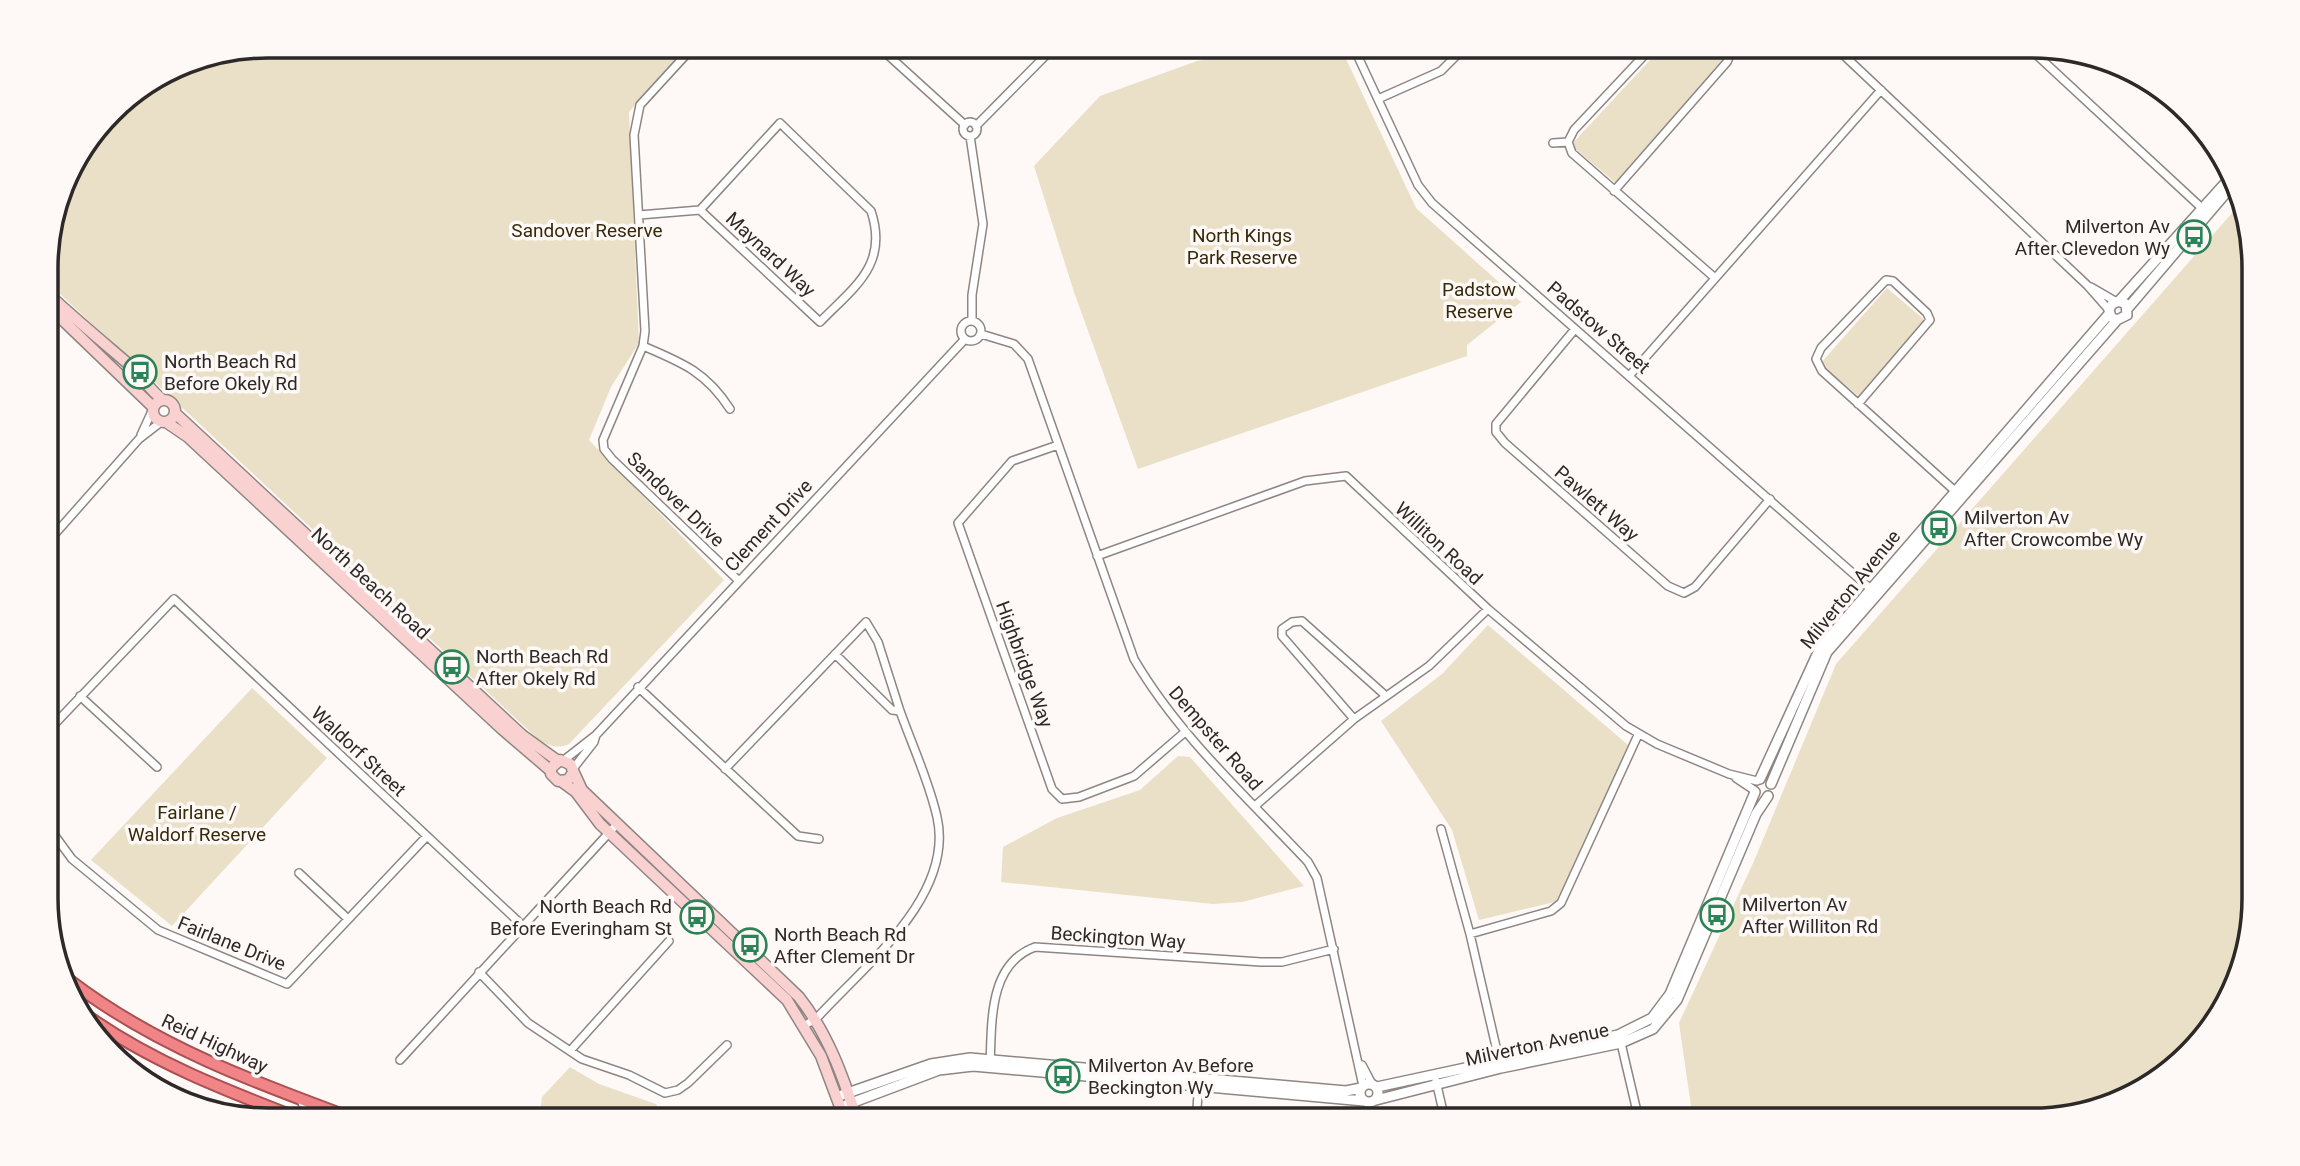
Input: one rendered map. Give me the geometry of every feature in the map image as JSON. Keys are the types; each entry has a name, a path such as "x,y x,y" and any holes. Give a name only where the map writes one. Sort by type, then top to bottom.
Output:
{"highway":[{"name":"Reid Highway","path":"77,984 131,1021 194,1055 323,1108"},
{"name":"Reid Highway","path":"99,1023 146,1052 219,1088 269,1108"}],"main road":[{"path":"58,303 114,354 135,369 150,391 163,400 153,409 58,316"},
{"name":"North Beach Road","path":"163,400 172,403 175,413 522,735 561,760 572,772"},
{"name":"North Beach Road","path":"153,409 163,422 188,437 502,729 551,771 555,779 561,781"},
{"path":"163,422 175,413"},
{"path":"551,771 561,760"},
{"path":"561,781 568,780 572,772"},
{"path":"572,772 582,790 777,974 816,1018 830,1046 853,1108"},
{"path":"561,781 576,792 609,833 787,1000 805,1025 821,1056 841,1108"}],"street":[{"name":"Sandover Drive","path":"683,58 640,105 634,135 643,346 603,440 604,449 738,580"},
{"path":"891,58 965,125"},
{"path":"965,125 964,132 970,136 976,131 976,126 1043,58"},
{"name":"Padstow Street","path":"1359,58 1418,185 1432,203 1873,591"},
{"path":"1378,99 1441,71 1454,58"},
{"path":"1642,58 1574,131 1568,142 1572,153 1715,278"},
{"path":"1614,191 1729,58"},
{"path":"1848,58 2087,285 2112,315 2124,318 2128,308 2225,185"},
{"path":"2040,58 2205,212"},
{"path":"1630,375 1881,90"},
{"path":"965,125 969,122 976,126"},
{"name":"Maynard Way","path":"639,215 700,209 780,123 871,211 875,224 873,258 869,272 820,322 700,209"},
{"name":"Clement Drive","path":"965,339 962,328 972,321 972,295 983,223 970,136"},
{"path":"1552,143 1568,142"},
{"path":"2112,315 2117,301 2227,191"},
{"path":"1858,404 1930,320 1927,313 1892,281 1886,279 1821,348 1816,359 1822,371 1858,404 1959,494"},
{"path":"2087,285 2128,308"},
{"name":"Milverton Avenue","path":"1620,1039 1652,1018 1670,994 1756,786 1815,656 1959,494 2112,315"},
{"path":"972,321 981,327 981,334"},
{"name":"Pawlett Way","path":"1575,329 1496,424 1496,432 1504,443 1578,508 1668,586 1684,593 1695,587 1770,499"},
{"name":"Clement Drive","path":"965,339 977,340 981,334"},
{"name":"Dempster Road","path":"981,334 1014,344 1028,359 1134,659 1185,732 1312,870 1368,1086"},
{"name":"Clement Drive","path":"561,760 596,735 965,339"},
{"path":"643,346 700,373 717,389 730,410"},
{"path":"139,439 153,409"},
{"path":"58,531 139,439 163,422"},
{"name":"Highbridge Way","path":"1058,445 1012,461 958,523 1052,789 1062,799 1079,797 1134,776 1185,732"},
{"name":"Williton Road","path":"1097,556 1305,481 1346,476 1488,609 1638,735 1756,786"},
{"name":"Milverton Avenue","path":"839,1101 939,1070 990,1062 1364,1101 1376,1100 1500,1064 1620,1039 1653,1029 1677,1000 1756,814 1768,796 1823,658 1873,591"},
{"name":"Waldorf Street","path":"80,696 174,599 522,925"},
{"path":"1255,806 1354,719 1429,666 1488,609"},
{"path":"1354,719 1282,636 1282,629 1292,622 1302,621 1386,696"},
{"path":"725,769 866,622 878,642 937,816 939,848 933,879 907,921 816,1018 805,1025"},
{"path":"835,653 892,710 900,711"},
{"path":"638,687 798,836 819,839"},
{"path":"58,720 80,696 157,767"},
{"name":"Clement Drive","path":"572,772 594,742 596,735"},
{"path":"1470,934 1551,911 1561,904 1638,735"},
{"path":"1768,796 1762,797 1756,786 1771,784"},
{"path":"400,1060 618,823"},
{"path":"1441,829 1470,934 1500,1064"},
{"name":"Fairlane Drive","path":"58,840 72,859 158,930 287,984 427,836"},
{"path":"299,873 348,919"},
{"path":"570,1051 669,941"},
{"name":"Beckington Way","path":"990,1062 998,985 1015,958 1035,947 1261,962 1282,962 1334,949"},
{"path":"479,972 528,1023 582,1059 629,1075 665,1093 678,1090 688,1083 727,1045"},
{"path":"1620,1039 1636,1108"},
{"path":"1436,1081 1442,1108"},
{"name":"Milverton Avenue","path":"1199,1083 1346,1091 1368,1086 1436,1081"},
{"path":"1197,1108 1199,1083"},
{"path":"1364,1101 1360,1095 1368,1086 1379,1094 1376,1100"},
{"path":"292,1096 308,1108"}],"green space":[{"name":"Sandover Reserve","path":"254,58 677,58 629,112 639,343 611,387 589,440 724,580 569,744 554,746 539,740 58,292 60,240 74,187 93,151 110,129 151,93 200,69"},
{"name":"North Kings Park Reserve","path":"1215,58 1346,58 1416,208 1521,302 1467,345 1467,356 1138,469 1074,292 1034,166 1100,96 1197,61"},
{"path":"1652,58 1730,58 1618,185 1571,145"},
{"path":"2234,211 2242,268 2240,926 2235,953 2221,991 2207,1015 2171,1056 2125,1087 2100,1097 2046,1108 1691,1108 1679,1023 1754,861 1836,664"},
{"path":"1887,288 1927,322 1862,399 1820,364"},
{"path":"1488,625 1628,745 1559,901 1479,920 1452,830 1381,721 1442,674"},
{"name":"Fairlane / Waldorf Reserve","path":"252,688 327,758 172,926 91,860"},
{"path":"1178,756 1190,757 1304,886 1242,902 1213,904 1001,882 1003,847 1057,818 1140,790"},
{"path":"570,1067 599,1084 656,1104 658,1108 541,1108 542,1097"}],"place":[{"name":"Milverton Av After Clevedon Wy","path":"2194,237"},
{"name":"North Beach Rd Before Okely Rd","path":"140,372"},
{"name":"Milverton Av After Crowcombe Wy","path":"1939,528"},
{"name":"North Beach Rd After Okely Rd","path":"452,667"},
{"name":"Milverton Av After Williton Rd","path":"1717,915"},
{"name":"North Beach Rd Before Everingham St","path":"697,917"},
{"name":"North Beach Rd After Clement Dr","path":"750,945"},
{"name":"Milverton Av Before Beckington Wy","path":"1063,1076"}],"park label":[{"name":"Padstow Reserve","path":"1479,300"}]}
